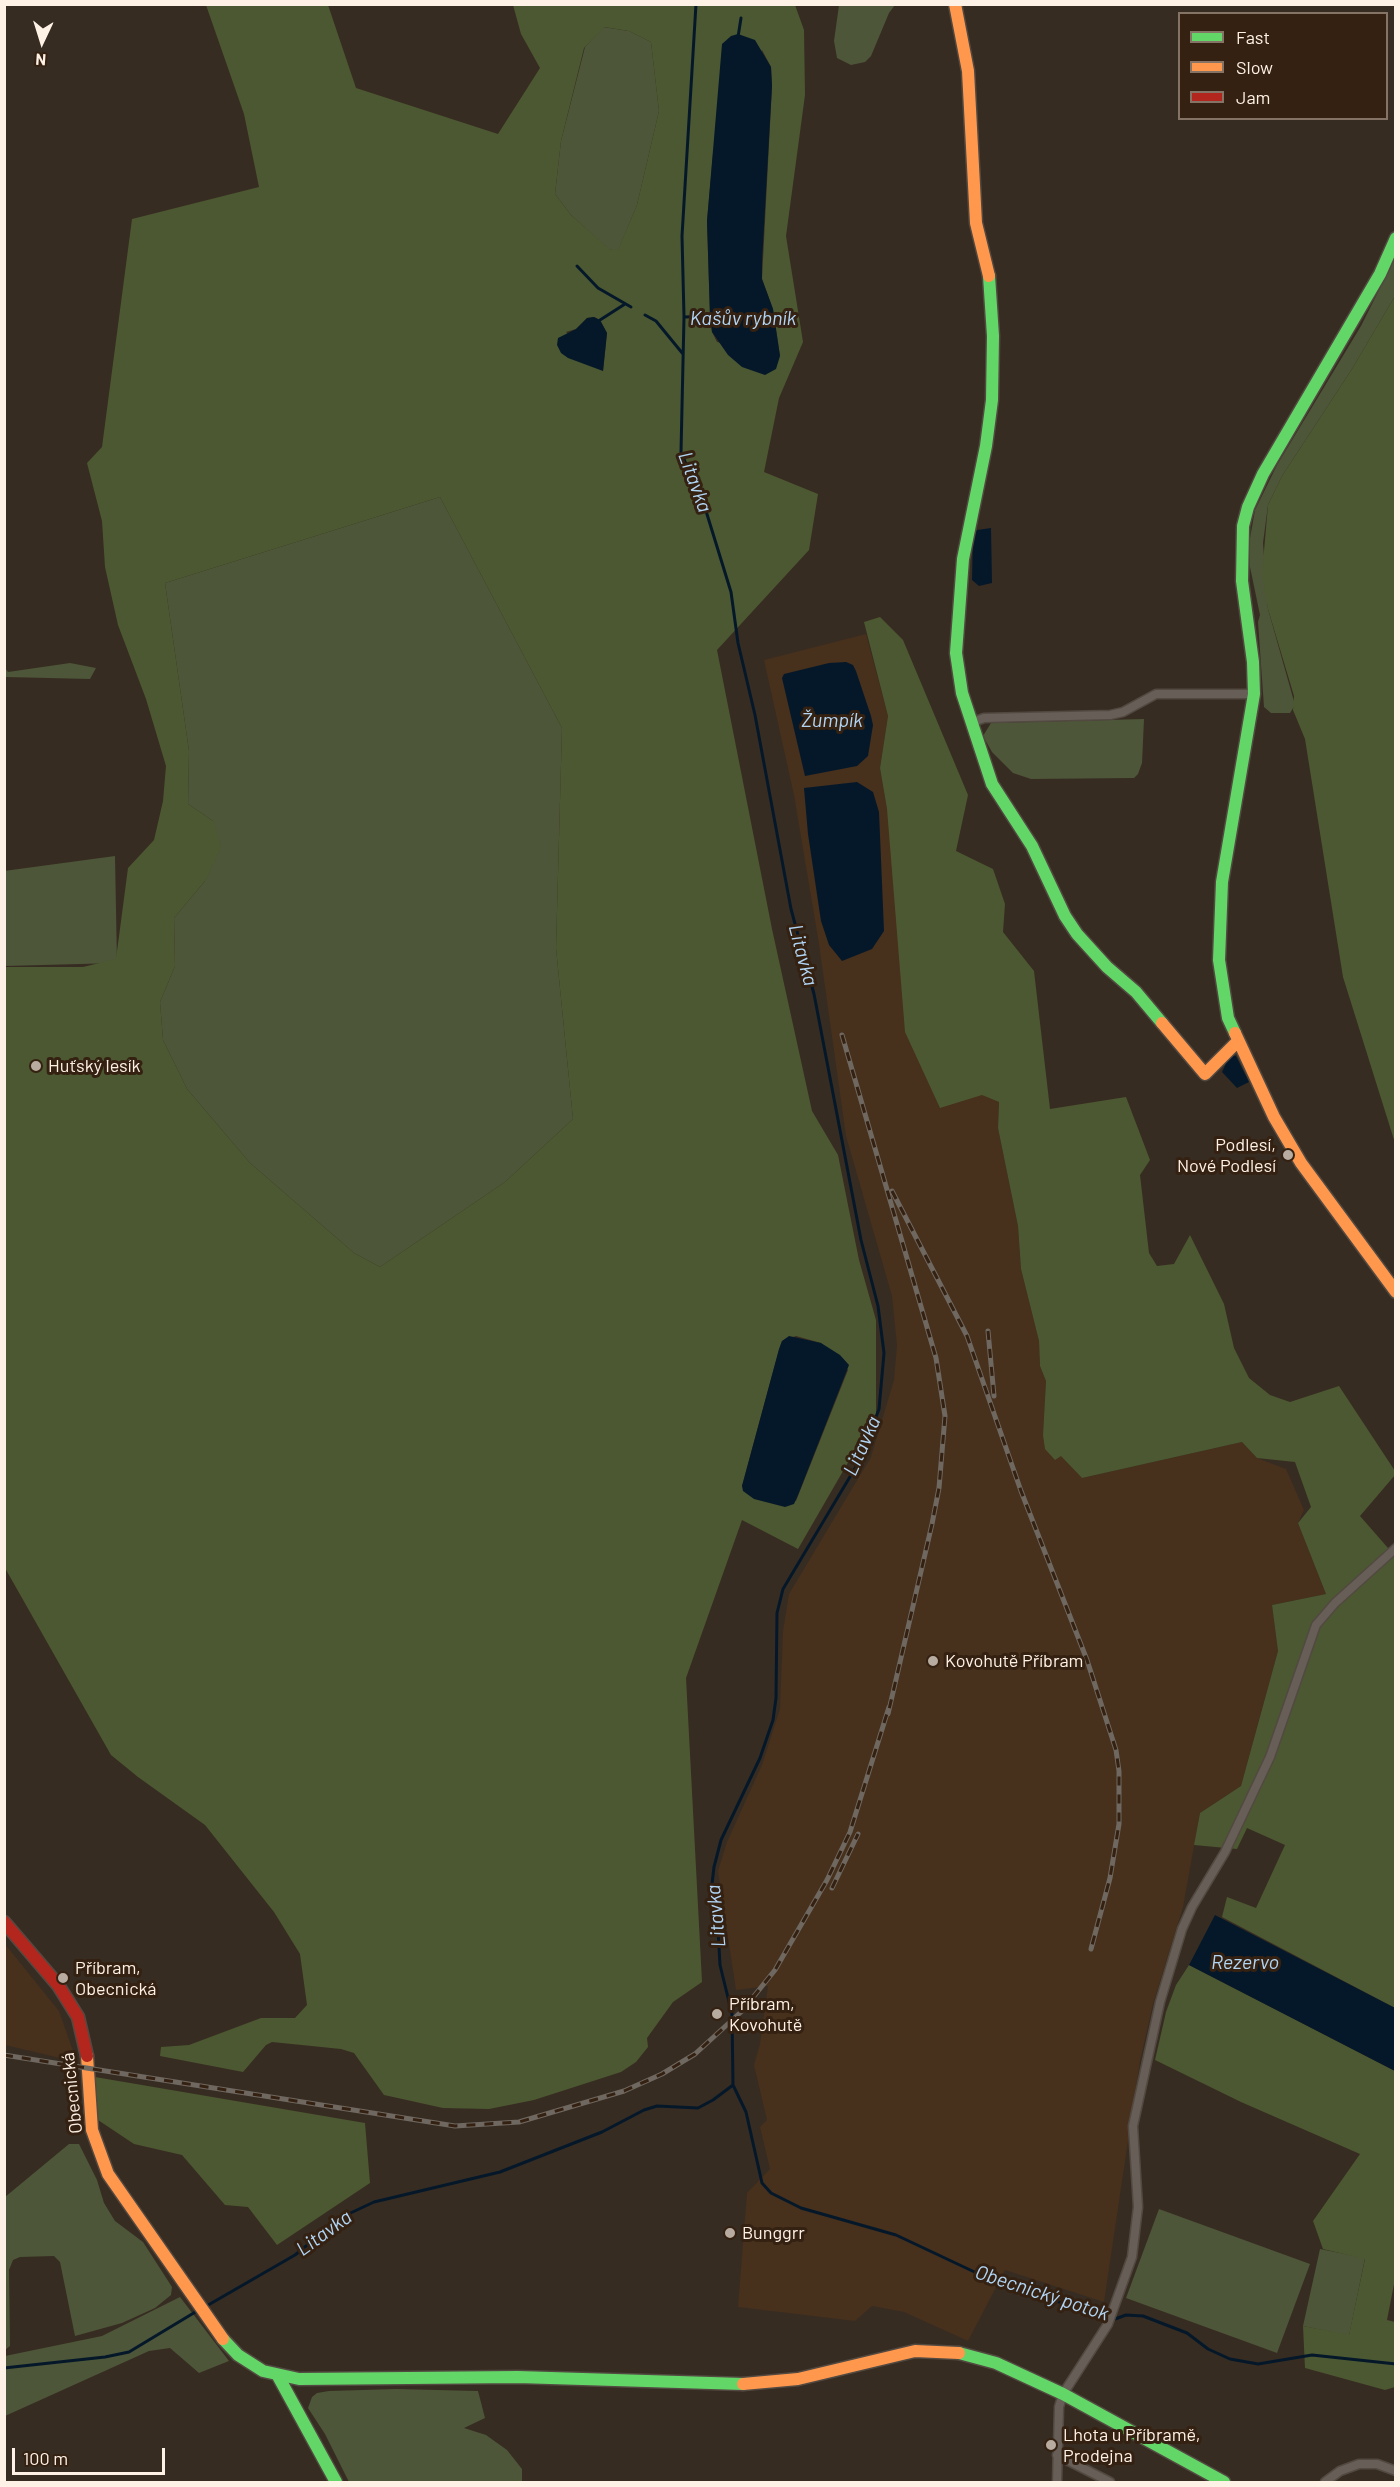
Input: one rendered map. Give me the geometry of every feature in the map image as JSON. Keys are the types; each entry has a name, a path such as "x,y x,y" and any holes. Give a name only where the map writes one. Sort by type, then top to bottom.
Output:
{"street":[{"path":"955,4 968,71 972,186 976,223 988,269 993,336 992,400 986,446 966,542 956,653 962,693 992,784 1032,846 1065,916 1077,934 1107,967 1136,992 1205,1074 1238,1042"},
{"path":"1395,238 1380,274 1316,388 1263,474 1248,507 1243,526 1242,581 1253,662 1254,694 1222,882 1219,925 1222,994 1238,1042 1274,1117 1301,1163 1395,1292"},
{"path":"973,722 984,718 1110,715 1123,712 1156,694 1254,694"},
{"path":"1058,2482 1059,2407 1063,2394 1108,2324 1132,2257 1137,2232 1132,2126 1160,2002 1182,1929 1192,1906 1225,1852 1270,1757 1316,1625 1335,1603 1395,1548"},
{"name":"Obecnická","path":"4,1922 58,1985 78,2017 86,2049 89,2109 98,2153 108,2174 212,2324 238,2355 257,2368 278,2376 316,2380 518,2377 726,2385 760,2384 798,2379 915,2351 933,2349 974,2356 996,2363 1063,2394 1224,2482"},
{"path":"278,2376 336,2482"},
{"path":"1057,2455 1110,2482"},
{"path":"1325,2482 1340,2471 1359,2464 1377,2464 1395,2471"}],"shaded area":[{"path":"866,634 888,716 880,768 887,809 983,1095 999,1102 998,1128 1018,1226 1021,1269 1039,1341 1040,1366 1046,1381 1043,1435 1082,1478 1242,1442 1257,1458 1286,1469 1304,1510 1298,1523 1326,1594 1272,1605 1278,1651 1241,1786 1200,1813 1183,1907 1153,2004 1140,2061 1104,2302 1005,2270 968,2341 904,2312 872,2306 855,2321 738,2307 747,2193 770,2169 760,2127 767,2120 754,2065 760,2044 768,1986 736,1990 718,1871 727,1842 762,1765 780,1709 783,1631 789,1594 871,1457 894,1380 897,1345 892,1296 846,1136 819,944 794,795 764,660"},
{"path":"5,1944 59,2011 77,2062 5,2045"}],"green space":[{"path":"206,5 328,5 356,88 498,134 540,68 521,34 513,5 795,5 804,30 805,95 786,236 803,342 779,398 764,472 818,494 809,550 717,650 772,929 812,1111 838,1155 859,1260 876,1320 876,1414 798,1549 742,1520 686,1678 702,1982 673,2002 647,2038 648,2047 636,2062 621,2072 534,2100 489,2109 443,2108 384,2095 354,2053 341,2049 272,2042 266,2045 243,2072 160,2056 161,2047 189,2045 261,2018 295,2018 307,2005 300,1954 274,1912 205,1825 111,1755 5,1568 4,967 83,967 116,959 128,868 154,840 163,801 166,766 146,699 118,625 105,567 102,521 87,463 102,447 132,219 259,187 244,114","holes":["604,27 629,31 651,42 659,111 637,205 618,250 609,249 571,215 555,194 561,141 584,48","762,50 771,67 772,86 762,279 773,309 780,356 717,342 712,332 707,221 713,154","594,317 600,320 607,333 603,371 566,332 576,329 587,318","440,497 562,728 556,948 573,1119 505,1182 380,1267 354,1253 250,1163 187,1089 163,1040 160,1002 175,966 174,918 205,881 221,847 213,821 188,804 189,751 165,583","796,1336 821,1343 848,1370 796,1501 742,1486 782,1341"]},
{"path":"839,5 895,5 889,13 871,56 865,62 851,65 837,58 834,41"},
{"path":"603,27 629,31 651,42 659,111 637,205 618,251 608,249 571,215 555,194 561,141 585,47"},
{"path":"1395,258 1395,296 1352,369 1282,476 1268,505 1263,543 1268,609 1295,705 1290,713 1271,713 1264,707 1258,622 1260,615 1250,567 1249,544 1255,510 1277,465 1361,326"},
{"path":"1395,296 1395,1143 1343,977 1305,739 1293,710 1294,696 1268,609 1262,574 1268,505 1282,476 1352,369"},
{"path":"440,497 562,728 556,948 573,1119 505,1182 380,1267 354,1253 250,1163 187,1089 163,1040 160,1002 175,966 174,918 205,881 213,821 188,804 189,751 165,583"},
{"path":"880,617 903,640 968,795 956,851 993,869 1005,904 1003,932 1034,971 1050,1109 1126,1097 1150,1160 1140,1175 1149,1253 1157,1266 1174,1264 1190,1235 1224,1304 1234,1348 1249,1378 1270,1395 1290,1402 1339,1386 1395,1471 1395,1475 1360,1516 1395,1556 1395,2008 1222,1917 1227,1897 1256,1908 1285,1845 1247,1828 1237,1849 1194,1845 1200,1813 1241,1786 1278,1651 1272,1605 1326,1594 1298,1523 1311,1507 1295,1462 1257,1458 1242,1442 1082,1478 1061,1456 1055,1460 1045,1449 1043,1435 1046,1381 1040,1366 1039,1341 1021,1269 1018,1226 998,1128 999,1102 982,1095 940,1108 905,1032 887,809 880,768 888,716 864,622"},
{"path":"70,663 96,668 90,679 5,677 5,668 8,672"},
{"path":"1144,719 1142,763 1134,778 1031,779 1013,773 992,752 983,736 991,723"},
{"path":"115,856 117,963 5,966 4,871"},
{"path":"1189,1965 1395,2071 1396,2274 1387,2320 1395,2322 1395,2387 1385,2390 1305,2368 1303,2326 1349,2335 1365,2259 1323,2249 1313,2221 1360,2154 1241,2102 1155,2060 1166,2012 1176,1985"},
{"path":"95,2077 365,2123 370,2183 277,2245 248,2207 225,2205 182,2155 134,2144 98,2120"},
{"path":"69,2144 79,2144 97,2180 104,2203 115,2221 143,2242 172,2287 171,2295 155,2308 122,2323 75,2336 60,2262 54,2256 20,2257 13,2260 9,2270 10,2346 5,2350 5,2197"},
{"path":"1159,2209 1310,2264 1277,2353 1126,2298"},
{"path":"1320,2249 1365,2258 1349,2336 1303,2326"},
{"path":"180,2297 229,2361 199,2373 170,2348 149,2351 5,2416 5,2356 102,2336"},
{"path":"396,2389 478,2391 485,2418 464,2428 486,2435 507,2450 522,2469 522,2482 349,2482 325,2434 308,2408 312,2397 317,2393 329,2391"}],"water":[{"name":"Kašův rybník","path":"738,34 755,40 771,67 772,86 762,279 773,309 780,356 776,369 765,375 742,367 728,355 712,332 710,316 707,221 722,44 731,36"},
{"path":"594,317 600,320 607,333 603,371 568,358 561,353 557,345 558,338 576,329 587,318"},
{"path":"991,528 992,583 979,586 972,580 973,534 977,530"},
{"name":"Žumpík","path":"846,662 853,665 856,671 871,716 873,725 868,756 857,766 805,776 782,678 784,674 829,663"},
{"path":"857,782 873,792 879,812 884,931 872,949 842,961 829,945 821,921 808,834 804,788"},
{"path":"1230,1055 1236,1056 1249,1082 1237,1088 1222,1072"},
{"path":"789,1336 821,1343 840,1355 849,1365 794,1504 785,1507 754,1499 743,1491 742,1486 779,1349 782,1341"},
{"name":"Rezervo","path":"1215,1915 1395,2008 1395,2071 1189,1965"}],"waterway":[{"name":"Litavka","path":"203,2308 295,2255 342,2217 374,2202 500,2172 602,2132 644,2110 657,2106 698,2108 733,2085 732,2014 720,1965 717,1911 712,1884 714,1867 721,1840 760,1758 773,1720 776,1698 777,1613 783,1589 860,1460 879,1409 884,1353 878,1306 861,1240 814,994 791,909 755,715 738,643 731,592 706,511 681,452 684,317 682,236 696,4"},
{"path":"738,37 741,18"},
{"path":"577,266 598,288 631,307"},
{"path":"600,320 625,304"},
{"path":"645,315 656,321 683,354"},
{"path":"685,317 710,316"},
{"name":"Obecnický potok","path":"733,2085 746,2112 762,2183 771,2193 801,2208 896,2235 1000,2284 1115,2319 1126,2315 1143,2316 1187,2333 1208,2349 1230,2359 1258,2364 1312,2355 1396,2364"},
{"name":"Litavka","path":"4,2368 105,2357 129,2352 197,2311"}],"railway":[{"path":"842,1035 936,1358 945,1416 939,1488 888,1714"},
{"path":"892,1191 967,1336 1021,1491 1087,1660 1116,1750 1119,1771 1119,1824 1110,1878 1091,1949"},
{"path":"988,1331 994,1396"},
{"path":"4,2055 455,2126 519,2122 624,2091 662,2074 695,2054 742,2011 775,1970 827,1880 850,1832 889,1707"},
{"path":"832,1888 858,1834"}],"traffic: fast":[{"path":"1235,1033 1228,1018 1219,960 1222,882 1254,694 1253,662 1242,581 1243,526 1248,507 1263,474 1380,274 1396,238"},
{"path":"989,276 993,336 992,400 986,446 963,559 956,653 962,693 992,784 1032,846 1065,916 1077,934 1107,967 1136,992 1162,1023"},
{"path":"223,2339 238,2355 263,2371 299,2379 518,2377 743,2384"},
{"path":"959,2353 996,2363 1063,2394 1224,2482"},
{"path":"278,2376 336,2482"}],"traffic: slow":[{"path":"955,4 968,71 976,223 989,276"},
{"path":"1162,1023 1205,1074 1237,1042"},
{"path":"1235,1033 1274,1117 1301,1163 1396,1292"},
{"path":"87,2056 92,2130 108,2174 223,2339"},
{"path":"743,2384 798,2379 915,2351 959,2353"}],"traffic: jam":[{"path":"4,1922 58,1985 78,2017 87,2056"}],"place":[{"name":"Huťský lesík","path":"36,1066"},
{"name":"Podlesí, Nové Podlesí","path":"1288,1155"},
{"name":"Kovohutě Příbram","path":"933,1661"},
{"name":"Příbram, Obecnická","path":"63,1978"},
{"name":"Příbram, Kovohutě","path":"717,2014"},
{"name":"Bunggrr","path":"730,2233"},
{"name":"Lhota u Příbramě, Prodejna","path":"1051,2445"}]}
